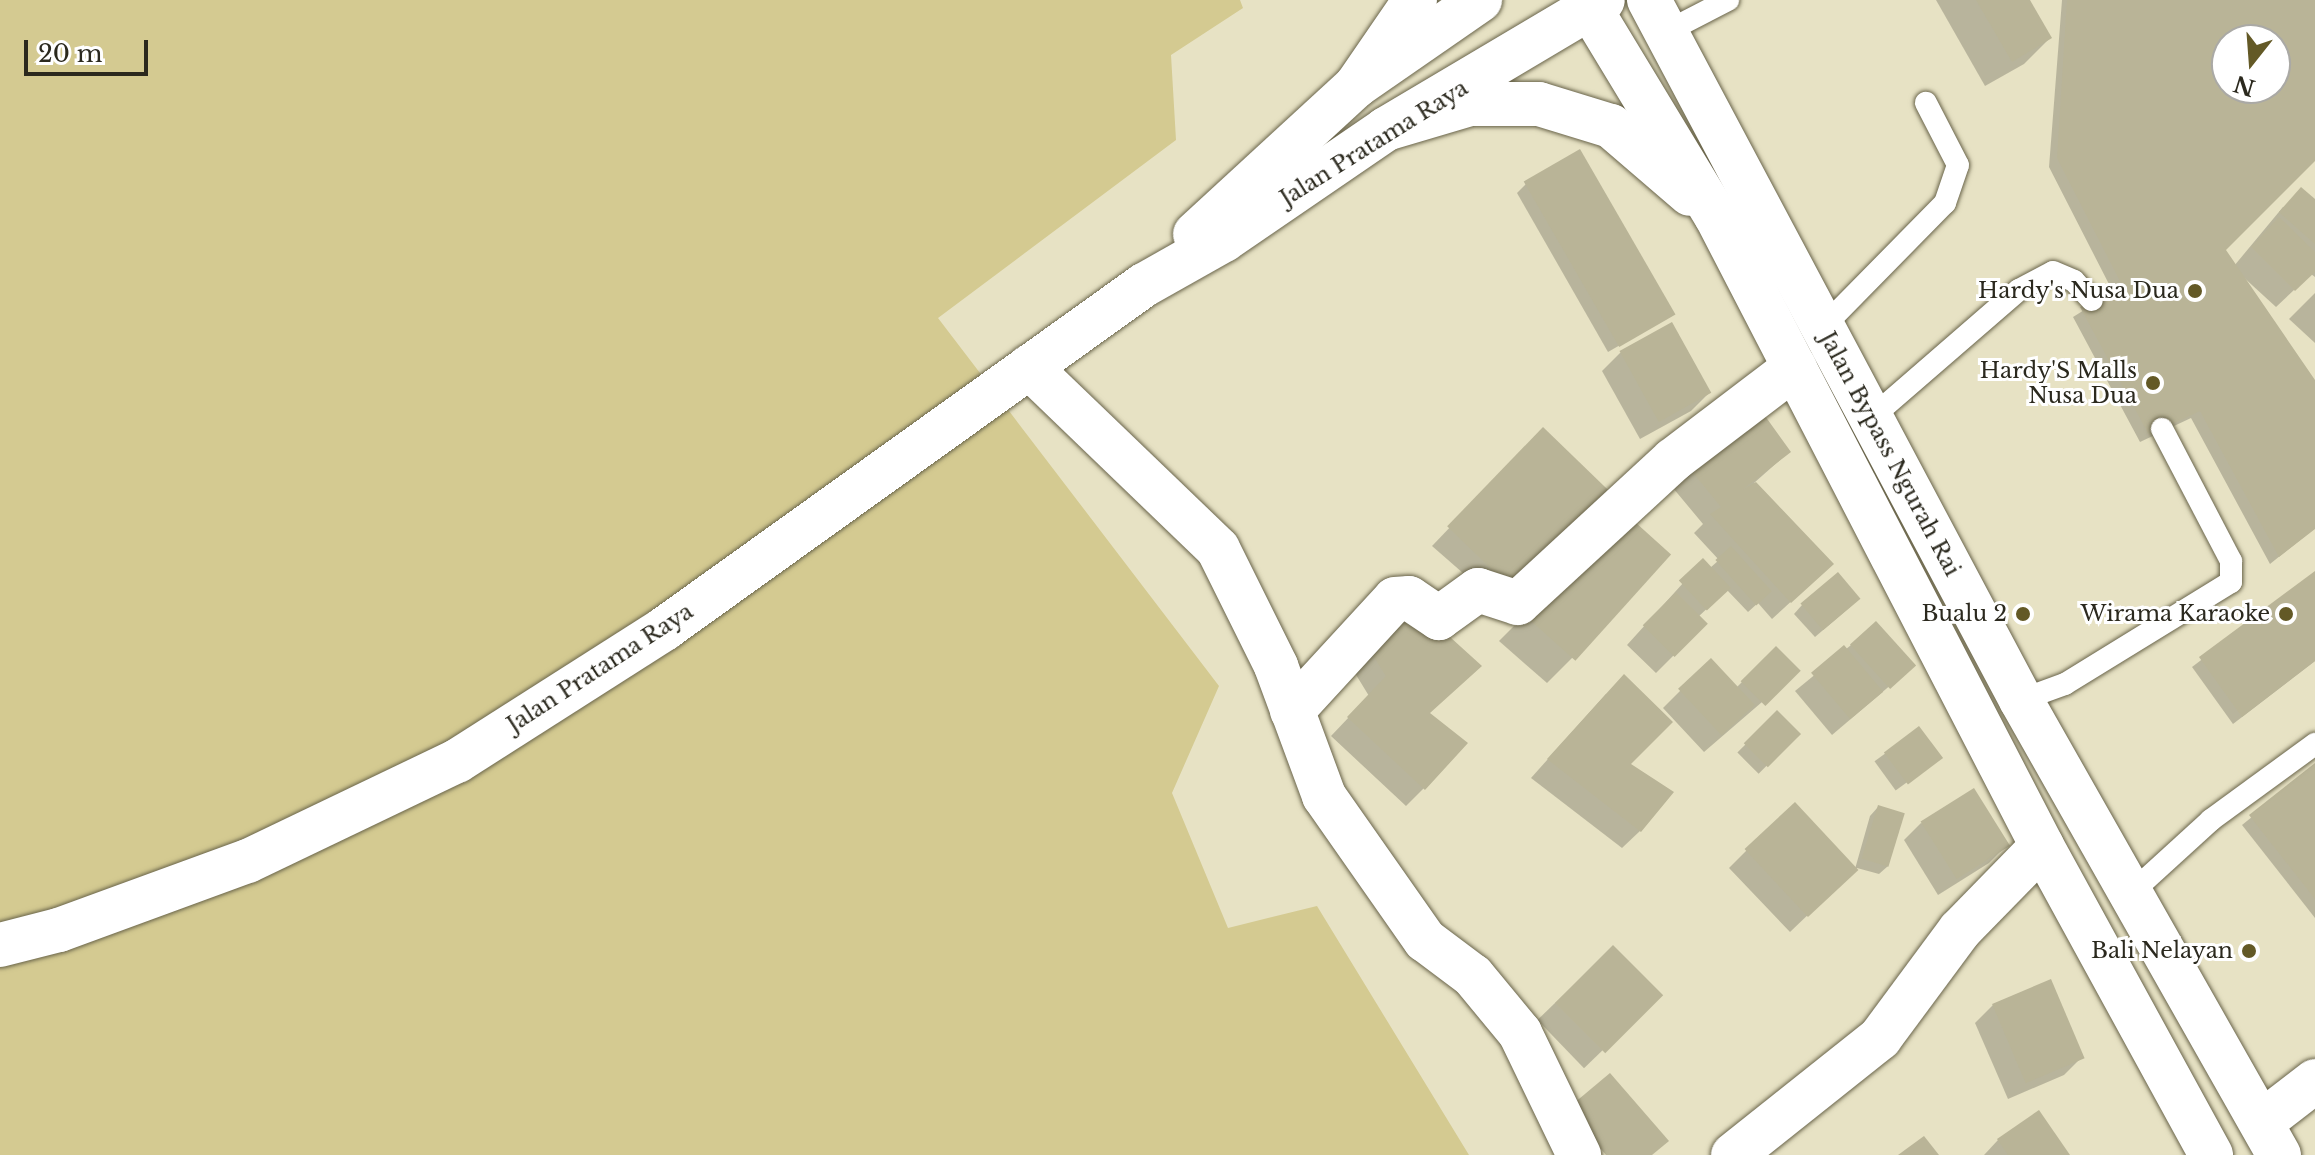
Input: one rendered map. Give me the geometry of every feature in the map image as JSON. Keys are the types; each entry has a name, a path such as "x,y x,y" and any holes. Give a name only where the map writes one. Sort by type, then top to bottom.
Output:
{"main road":[{"path":"1356,86 1415,0"},
{"name":"Jalan Pratama Raya","path":"1144,285 1356,86 1480,0"},
{"name":"Jalan Pratama Raya","path":"0,945 59,930 248,861 457,761 664,629 1144,285 1224,240 1386,129 1592,3"},
{"name":"Jalan Bypass Ngurah Rai","path":"1592,3 1716,216 2196,1148"},
{"name":"Jalan Bypass Ngurah Rai","path":"1658,16 2021,700 2270,1138"},
{"path":"1386,129 1470,104 1539,104 1611,126 1716,216"},
{"path":"1029,367 1218,549 1269,652 1324,796 1425,940 1473,976 1520,1033 1579,1155"},
{"path":"1292,711 1395,599 1409,598 1439,618 1478,590 1518,603 1673,460 1795,367"},
{"path":"1733,1155 1880,1038 1960,930 2042,846"},
{"path":"2270,1138 2315,1081"}],"lane":[{"path":"1658,16 1728,0"},
{"path":"1823,327 1945,203 1958,165 1926,103"},
{"path":"1871,418 2019,290 2053,272 2074,281 2092,300"},
{"path":"2021,700 2065,684 2231,582 2231,561 2162,429"},
{"path":"2131,893 2211,820 2315,744"}],"shaded area":[{"path":"0,0 1240,0 1243,8 1171,55 1176,140 938,318 1219,686 1172,793 1228,928 1317,906 1469,1155 0,1155"}],"building":[{"path":"1976,0 2030,0 2052,38 2012,62"},
{"path":"2067,0 2315,0 2315,161 2226,250 2315,380 2315,529 2279,557 2200,411 2149,435 2080,307 2122,285 2057,158"},
{"path":"1580,149 1676,314 1619,347 1524,182"},
{"path":"2301,187 2315,199 2315,244 2279,212"},
{"path":"2279,217 2315,252 2315,272 2295,291 2251,247"},
{"path":"1672,322 1711,393 1659,422 1620,351"},
{"path":"1755,402 1791,452 1742,490 1756,482 1834,564 1791,603 1710,514 1721,507 1685,463"},
{"path":"1543,427 1609,491 1513,590 1447,526"},
{"path":"1625,513 1671,554 1575,661 1529,619"},
{"path":"1731,546 1772,591 1756,605 1715,560"},
{"path":"1703,558 1731,588 1707,610 1679,581"},
{"name":"Wirama Karaoke","path":"2315,571 2315,661 2242,717 2199,657"},
{"path":"1838,572 1860,599 1823,630 1800,603"},
{"path":"1676,592 1708,624 1675,657 1643,625"},
{"path":"1418,608 1482,666 1430,713 1468,743 1425,790 1347,717 1386,676 1367,646"},
{"path":"1876,621 1916,666 1890,689 1850,644"},
{"path":"1844,645 1883,692 1850,719 1811,673"},
{"path":"1776,646 1801,671 1765,706 1741,681"},
{"path":"1711,658 1755,705 1722,735 1678,689"},
{"path":"1624,674 1673,722 1631,764 1674,792 1641,832 1547,759"},
{"path":"1777,710 1801,734 1768,767 1744,743"},
{"path":"1919,726 1943,758 1908,784 1884,752"},
{"path":"2315,763 2315,899 2249,815"},
{"path":"1974,788 2010,846 1957,879 1921,821"},
{"path":"1795,802 1858,870 1808,917 1745,849"},
{"path":"1878,805 1905,813 1888,867 1862,859"},
{"path":"1613,945 1663,995 1605,1053 1555,1003"},
{"path":"2051,979 2085,1058 2026,1083 1992,1004"},
{"path":"1610,1073 1669,1141 1652,1155 1606,1155 1567,1109"},
{"path":"2039,1110 2070,1155 2008,1155 1997,1139"},
{"path":"1924,1136 1939,1155 1898,1155"}],"place":[{"name":"Hardy's Nusa Dua","path":"2195,291"},
{"name":"Hardy'S Malls Nusa Dua","path":"2153,383"},
{"name":"Bualu 2","path":"2023,614"},
{"name":"Wirama Karaoke","path":"2286,614"},
{"name":"Bali Nelayan","path":"2249,951"}]}
